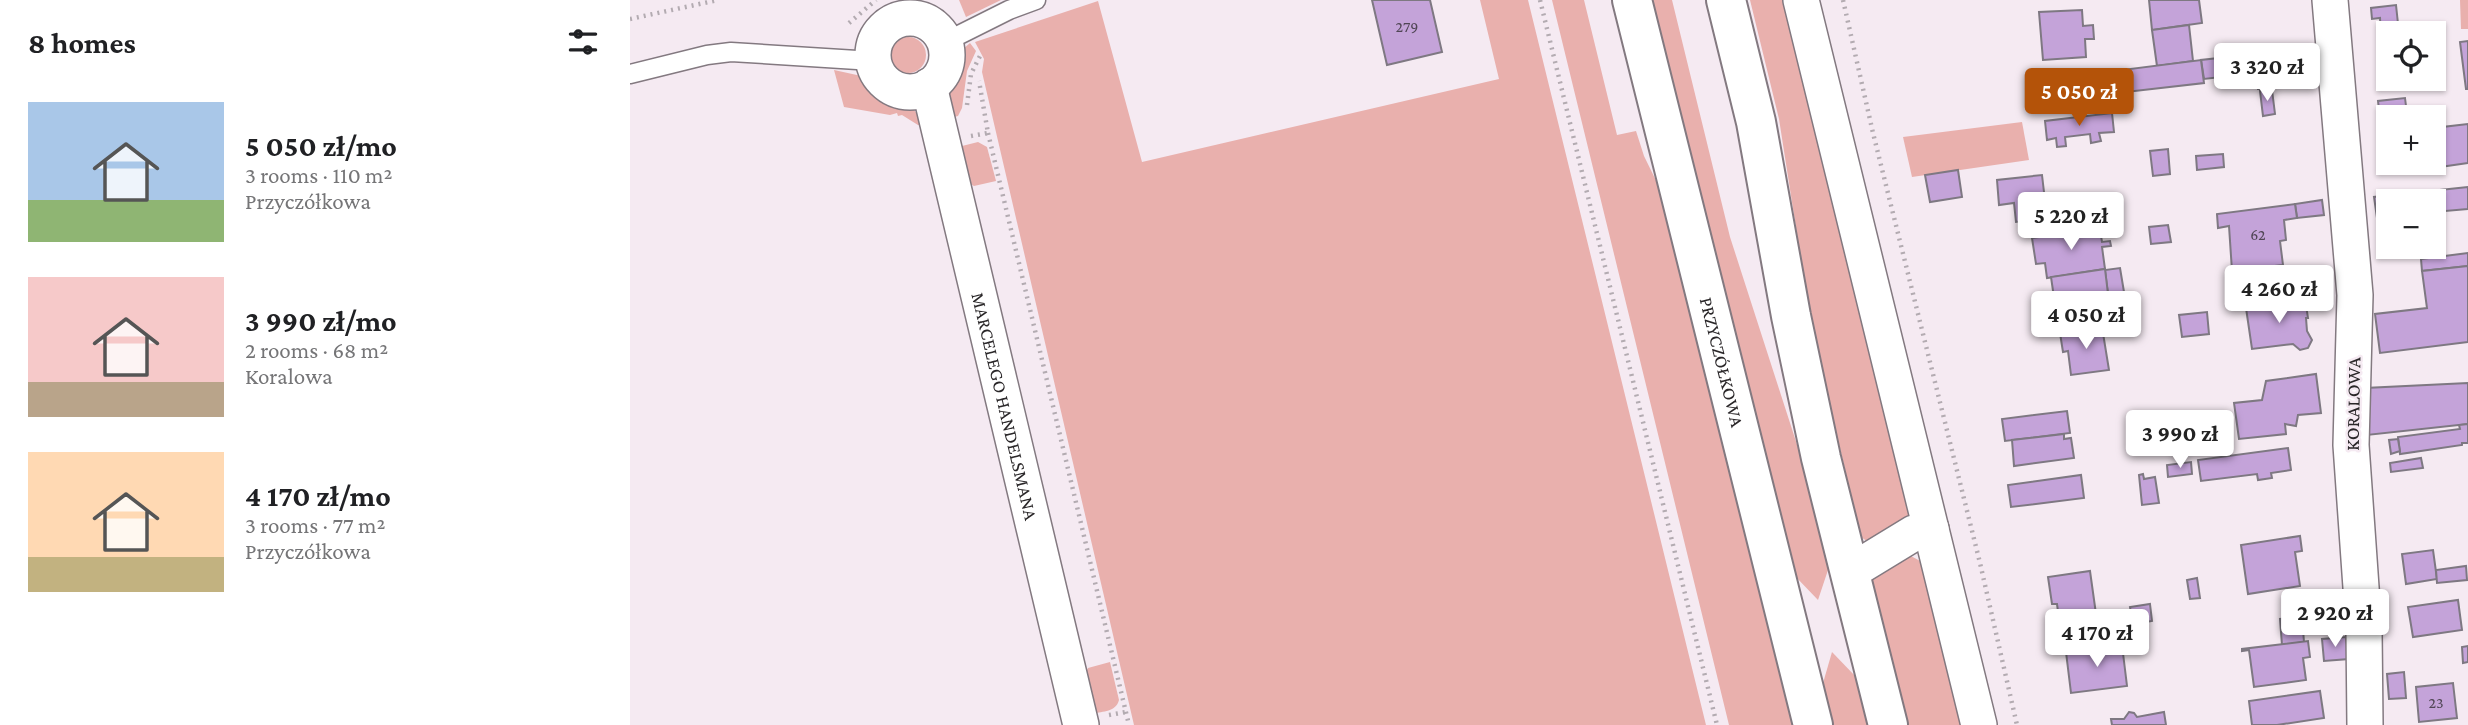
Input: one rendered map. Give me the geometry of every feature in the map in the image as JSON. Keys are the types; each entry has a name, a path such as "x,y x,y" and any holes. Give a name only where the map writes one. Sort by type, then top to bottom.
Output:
{"main road":[{"name":"PRZYCZÓŁKOWA","path":"1632,0 1813,725"},
{"path":"1726,0 1756,122 1791,316 1821,458 1888,725"}],"street":[{"path":"1801,0 1979,725"},
{"name":"KORALOWA","path":"2330,0 2356,295 2351,445 2364,630 2365,725"},
{"path":"892,6 928,22 941,34 945,42 947,61 944,70 929,86 914,92 896,89 880,78 873,61 874,44 881,30 888,24 892,6"},
{"name":"MARCELEGO HANDELSMANA","path":"929,86 1081,725"},
{"path":"1850,572 1914,533 1931,529"}],"lane":[{"path":"945,42 1009,10 1036,0"},
{"path":"630,74 707,55 731,52 873,61"}],"path":[{"path":"630,19 718,0"},
{"path":"1540,0 1717,725"},
{"path":"1843,0 2017,725"},
{"path":"849,23 892,6"},
{"path":"988,132 1128,725"}],"shaded area":[{"path":"959,0 1001,0 966,17"},
{"path":"1480,0 1528,0 1706,725 1134,725 982,72 984,59 975,42 1098,1 1142,162 1499,79"},
{"path":"1552,0 1584,0 1617,135 1636,131 1644,156 1666,201 1794,725 1729,725"},
{"path":"1648,0 1672,0 1730,237 1811,488 1829,567 1818,600 1794,575 1744,367 1724,311"},
{"path":"1750,0 1785,0 1911,516 1868,542 1861,537 1812,330 1779,119"},
{"path":"2460,0 2468,0 2468,29 2461,29"},
{"path":"908,37 921,42 926,55 921,68 908,73 895,68 890,55 895,42"},
{"path":"970,43 976,51 967,71 962,108 958,116 951,118 946,92 963,49"},
{"path":"834,70 866,77 877,91 914,110 923,126 902,115 898,116 897,113 890,115 844,107"},
{"path":"2022,122 2029,160 1912,177 1903,137"},
{"path":"978,142 987,147 996,181 974,186 967,182 958,147"},
{"path":"1909,555 1922,562 1962,725 1907,725 1871,579"},
{"path":"1832,652 1857,678 1869,725 1830,725 1821,690"},
{"path":"1110,662 1119,700 1112,709 1093,714 1086,672 1088,668"}],"building":[{"path":"1372,0 1430,0 1442,52 1387,65"},
{"path":"2149,0 2199,0 2202,23 2152,30"},
{"path":"2396,5 2398,21 2372,19 2371,8"},
{"path":"2082,10 2083,26 2093,25 2094,39 2085,39 2086,57 2043,60 2039,12"},
{"path":"2189,25 2193,61 2157,66 2152,30"},
{"path":"2468,41 2468,89 2466,89 2460,42"},
{"path":"2236,56 2238,75 2204,79 2201,60"},
{"path":"2306,59 2308,79 2276,84 2274,63"},
{"path":"2201,60 2204,83 2100,95 2098,73"},
{"path":"2269,76 2270,88 2258,89 2256,77"},
{"path":"2272,90 2275,114 2263,116 2260,91"},
{"path":"2405,98 2406,105 2378,105 2378,101"},
{"path":"2112,113 2114,132 2099,133 2101,141 2091,143 2090,134 2065,137 2066,146 2057,147 2056,138 2047,140 2045,121"},
{"path":"2468,124 2468,163 2446,166 2446,127"},
{"path":"2168,149 2170,174 2153,176 2150,151"},
{"path":"2223,154 2224,167 2197,170 2196,156"},
{"path":"1958,170 1962,197 1930,202 1925,175"},
{"path":"2042,175 2047,218 2016,222 2014,203 1999,205 1997,180"},
{"path":"2468,187 2468,209 2446,211 2446,189"},
{"path":"2322,200 2324,215 2297,218 2295,204"},
{"path":"2295,204 2297,218 2284,220 2286,240 2280,241 2283,265 2232,271 2229,226 2218,228 2217,214"},
{"path":"2168,225 2171,242 2151,244 2149,227"},
{"path":"2108,227 2100,230 2102,242 2110,241 2111,246 2102,247 2105,269 2047,278 2045,263 2036,264 2032,238"},
{"path":"2468,253 2468,266 2422,271 2421,259 2446,259 2446,256"},
{"path":"2468,266 2468,342 2380,353 2375,314 2427,308 2422,271"},
{"path":"2120,268 2124,292 2108,294 2105,270"},
{"path":"2105,269 2108,294 2092,296 2094,312 2057,318 2051,277"},
{"path":"2305,299 2307,331 2312,340 2308,348 2300,350 2293,344 2252,349 2246,308"},
{"path":"2207,312 2209,334 2182,337 2179,315"},
{"path":"2102,327 2109,370 2071,375 2068,351 2063,352 2060,333"},
{"path":"2316,374 2321,413 2298,415 2296,426 2285,424 2286,434 2239,439 2234,403 2262,400 2266,381"},
{"path":"2468,383 2468,424 2367,435 2365,388"},
{"path":"2067,411 2070,433 2005,441 2002,419"},
{"path":"2468,424 2468,443 2400,454 2398,437 2460,429 2459,425"},
{"path":"2064,434 2064,439 2071,438 2074,458 2014,466 2012,440"},
{"path":"2398,439 2400,451 2391,454 2389,440"},
{"path":"2288,448 2291,470 2271,473 2272,478 2258,480 2257,474 2201,481 2198,460"},
{"path":"2421,458 2423,468 2391,472 2390,463"},
{"path":"2191,462 2192,474 2168,477 2167,465"},
{"path":"2143,474 2144,479 2155,477 2159,503 2142,505 2139,475"},
{"path":"2081,475 2084,498 2011,507 2008,485"},
{"path":"2300,536 2302,551 2295,552 2300,586 2248,594 2241,545"},
{"path":"2433,550 2437,579 2406,584 2402,554"},
{"path":"2466,566 2467,580 2437,583 2436,570"},
{"path":"2090,571 2096,614 2059,619 2057,604 2052,604 2048,577"},
{"path":"2197,578 2200,598 2190,599 2187,580"},
{"path":"2458,600 2462,630 2413,637 2408,607"},
{"path":"2150,604 2152,621 2133,624 2130,607"},
{"path":"2302,617 2304,642 2282,645 2280,619"},
{"path":"2346,637 2349,659 2324,661 2322,639"},
{"path":"2308,641 2310,657 2303,658 2306,680 2254,687 2249,650 2242,649"},
{"path":"2122,645 2127,686 2071,693 2066,652"},
{"path":"2468,646 2468,662 2463,663 2462,647"},
{"path":"2404,672 2406,698 2389,699 2387,674"},
{"path":"2453,683 2457,718 2419,722 2416,687"},
{"path":"2320,691 2324,718 2277,725 2252,725 2249,701"},
{"path":"2129,712 2137,717 2164,712 2166,725 2112,725 2111,719 2124,719"}]}
